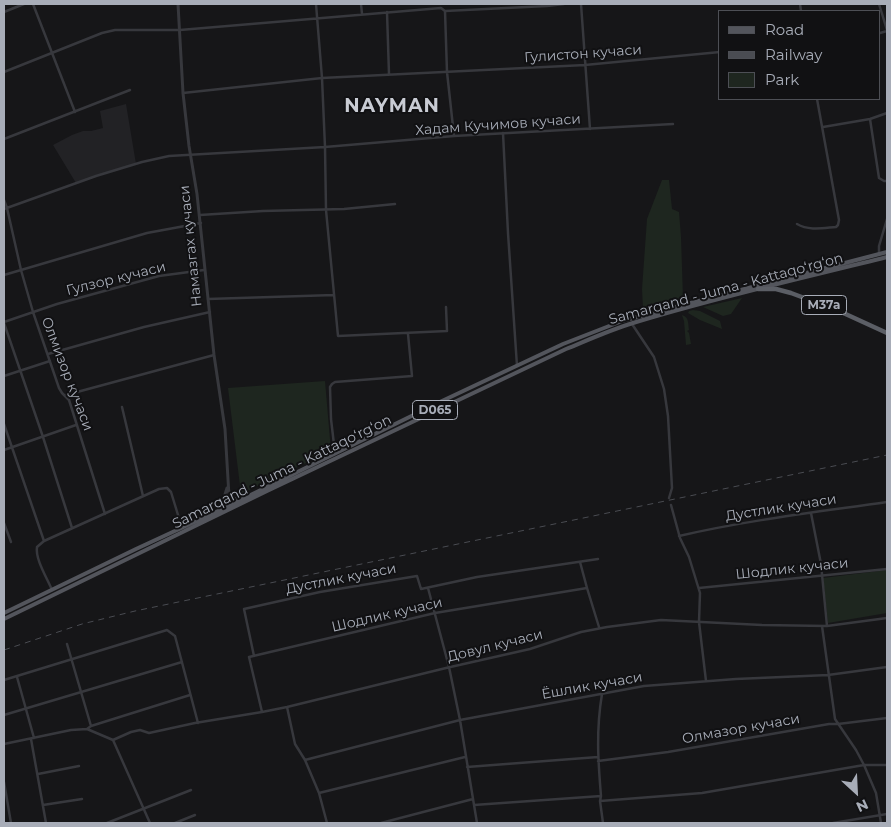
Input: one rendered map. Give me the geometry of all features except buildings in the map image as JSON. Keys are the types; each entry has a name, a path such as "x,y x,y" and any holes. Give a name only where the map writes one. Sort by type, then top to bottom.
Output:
{"highway":[{"name":"M37a","path":"758,289 776,289 791,293 839,311 887,333"}],"main road":[{"name":"Samarqand - Juma - Kattaqo‘rg‘on","path":"4,619 136,549 563,344 622,321 887,252"},
{"name":"Samarqand - Juma - Kattaqo‘rg‘on","path":"4,613 566,349 632,324 758,289 887,257"},
{"path":"471,388 474,393"},
{"path":"362,440 364,445"}],"street":[{"path":"4,12 24,4"},
{"path":"33,4 75,112"},
{"name":"Намазгах кучаси","path":"178,4 183,93 190,155 198,194 204,270 225,429 228,485"},
{"path":"316,4 322,78 326,210 338,336 447,331 446,307"},
{"path":"361,4 362,14"},
{"path":"407,4 408,10"},
{"path":"4,72 102,33 115,30 180,30 408,10 440,8 445,11 564,4"},
{"path":"581,4 590,129"},
{"path":"878,4 884,4"},
{"path":"445,11 447,72 454,136"},
{"path":"387,12 390,74"},
{"path":"881,13 887,30"},
{"name":"Гулистон кучаси","path":"183,93 322,78 585,65 718,52"},
{"path":"4,139 130,90"},
{"path":"796,224 814,229 836,227 839,220 817,100"},
{"path":"823,127 870,119 887,113"},
{"path":"870,119 879,178 887,181"},
{"name":"Хадам Кучимов кучаси","path":"5,209 96,176 169,156 325,147 454,136 673,124"},
{"path":"503,133 517,366"},
{"name":"Олмизор кучаси","path":"4,200 33,312 59,388 69,400 105,514"},
{"path":"200,215 263,211 344,210 395,204"},
{"path":"879,254 879,246 887,219"},
{"path":"4,275 147,233 201,223"},
{"name":"Гулзор кучаси","path":"4,323 56,304 160,276 204,270"},
{"path":"208,299 334,294"},
{"path":"48,354 144,327 210,312"},
{"path":"4,323 72,528"},
{"path":"632,324 654,357 664,389 668,416 672,488 669,498"},
{"path":"335,453 330,387 335,382 412,376 408,334"},
{"path":"65,396 214,355"},
{"path":"4,376 50,361"},
{"path":"122,407 143,496"},
{"path":"4,424 44,541"},
{"path":"4,450 76,425"},
{"path":"228,485 229,496 239,500"},
{"path":"218,511 228,485"},
{"path":"52,590 38,558 37,547 44,541 159,489 167,488 171,492 182,528"},
{"name":"Дустлик кучаси","path":"679,536 705,530 887,502"},
{"path":"670,505 679,536 689,557 699,588 698,622 706,681"},
{"path":"811,513 821,564 827,626"},
{"path":"4,523 11,542"},
{"path":"477,823 449,667 428,588 477,577 598,559"},
{"path":"580,562 599,628"},
{"name":"Шодлик кучаси","path":"699,588 887,569"},
{"name":"Дустлик кучаси","path":"254,656 244,609 320,592 417,576 421,589 428,588"},
{"name":"Шодлик кучаси","path":"254,656 435,613 587,588"},
{"name":"Довул кучаси","path":"113,740 140,730 149,733 287,707 449,667 530,650 581,632 599,628 662,620 827,626 887,618"},
{"path":"822,626 835,720 864,765 876,793 881,823"},
{"path":"4,680 166,630 175,636 198,723"},
{"path":"67,644 92,726"},
{"path":"254,656 249,657 262,712"},
{"path":"4,715 182,662"},
{"name":"Ёшлик кучаси","path":"305,760 460,720 644,686 828,675 887,666"},
{"path":"17,676 32,738 46,823"},
{"path":"602,694 597,737 603,823"},
{"path":"87,729 191,695"},
{"path":"287,707 296,744 319,793 326,823"},
{"name":"Олмазор кучаси","path":"598,761 668,752 829,724 887,718"},
{"path":"4,744 71,730 87,729 113,740 150,823"},
{"path":"319,793 466,757"},
{"path":"467,767 598,757"},
{"path":"600,801 702,793 864,765 887,765"},
{"path":"38,774 79,766"},
{"path":"4,782 11,823"},
{"path":"107,823 191,790"},
{"path":"474,805 601,796"},
{"path":"43,805 82,799"},
{"path":"381,823 473,799"},
{"path":"833,823 887,814"},
{"path":"175,823 195,815"}],"shaded area":[{"path":"126,104 136,164 76,183 53,145 83,131 103,128 100,111"}],"green space":[{"path":"662,180 669,180 672,209 679,212 683,298 643,309 642,289 647,219"},
{"path":"742,298 731,314 723,316 703,307"},
{"path":"693,310 700,311 720,321 722,329 688,313"},
{"path":"682,315 688,321 689,330 687,331 691,344 686,345"},
{"path":"325,381 331,451 241,494 228,388"},
{"path":"887,570 887,613 828,623 823,578"}],"railway":[{"path":"4,650 82,624 135,611 887,455"}],"district":[{"name":"NAYMAN","path":"392,106"}]}
